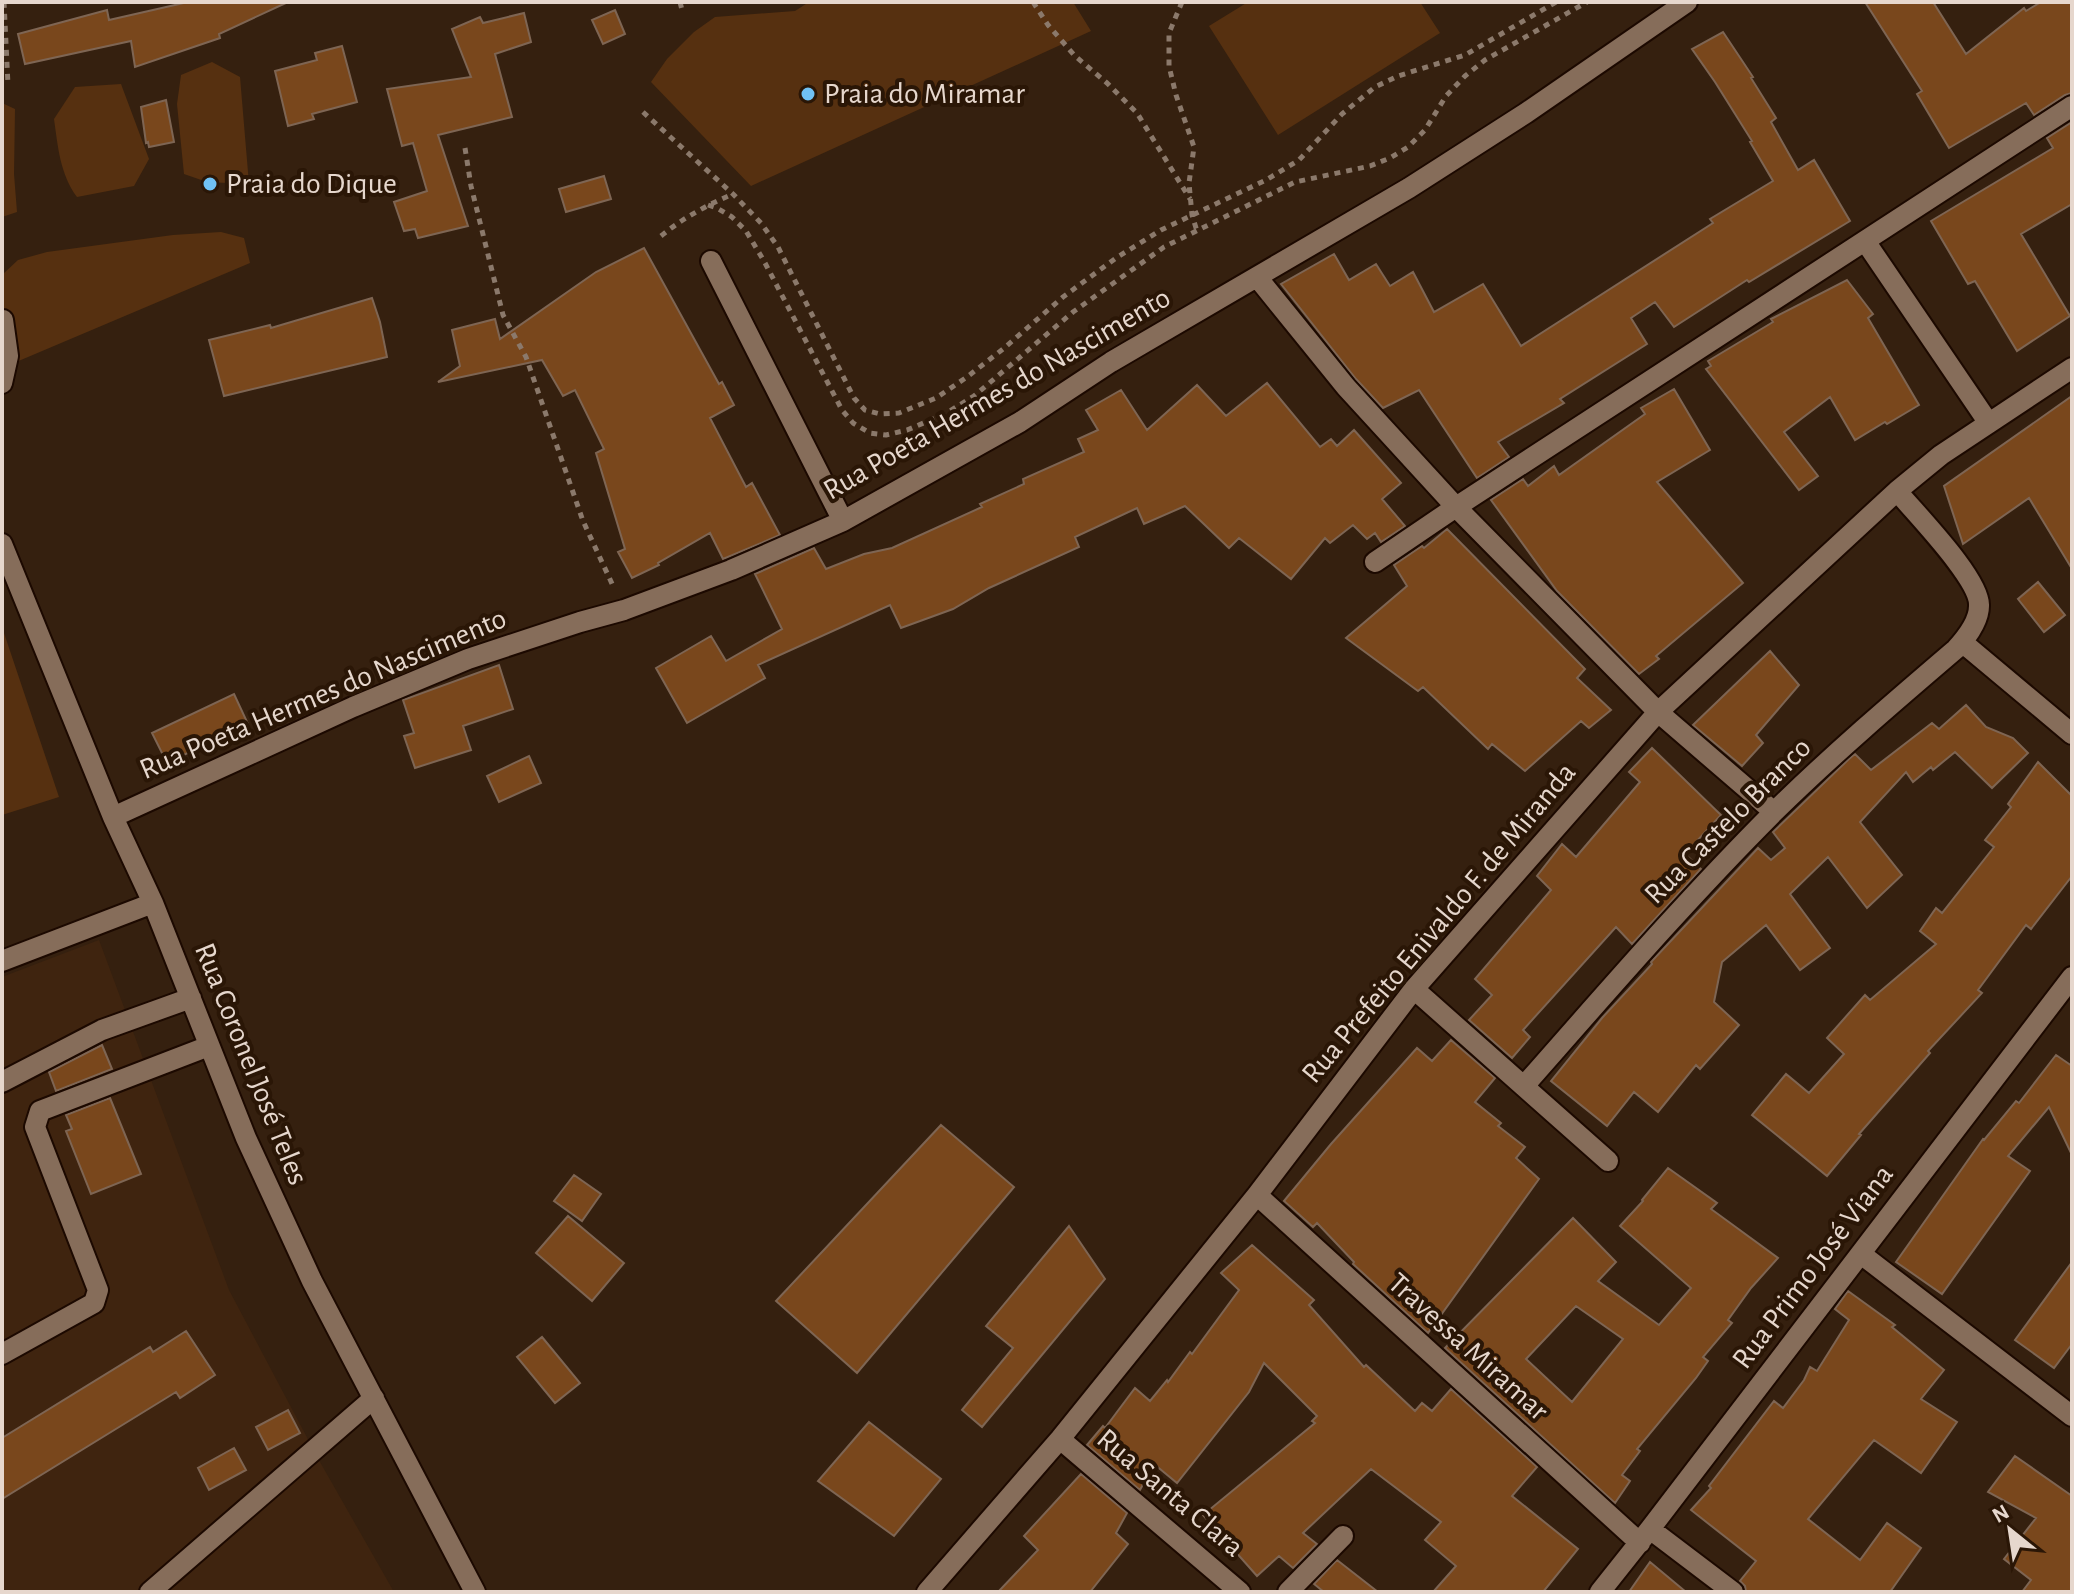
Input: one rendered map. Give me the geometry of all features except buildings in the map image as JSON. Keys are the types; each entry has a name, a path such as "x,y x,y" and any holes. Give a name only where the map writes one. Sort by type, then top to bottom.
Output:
{"street":[{"name":"Rua Poeta Hermes do Nascimento","path":"113,817 353,707 468,659 624,610 731,570 843,521 1020,422 1111,362 1409,188 1526,113 1687,2"},
{"path":"1375,562 2072,106"},
{"path":"1865,241 1988,422"},
{"path":"711,261 843,521"},
{"path":"1257,277 1346,387 1456,507 1658,712 1774,812"},
{"path":"2,383 8,356 3,320"},
{"name":"Rua Prefeito Enivaldo F. de Miranda","path":"927,1592 1060,1439 1257,1195 1414,989 1658,712 1897,491 1941,455 2072,368"},
{"name":"Rua Castelo Branco","path":"1524,1086 1642,951 1774,812 1969,634 1980,608 1977,591 1897,491"},
{"name":"Rua Coronel José Teles","path":"2,544 277,1207 312,1281 475,1592"},
{"path":"1962,642 2072,734"},
{"path":"2,961 153,903"},
{"name":"Rua Primo José Viana","path":"1600,1592 2069,986"},
{"path":"1414,989 1608,1161"},
{"path":"2,1082 102,1030 191,998"},
{"path":"2,1354 94,1303 98,1290 35,1127 40,1111 209,1046"},
{"name":"Travessa Miramar","path":"1257,1195 1645,1536 1733,1592"},
{"path":"1861,1254 2072,1416"},
{"path":"150,1592 374,1398"},
{"name":"Rua Santa Clara","path":"1060,1439 1240,1592"},
{"path":"1288,1592 1343,1536"}],"path":[{"path":"4,2 8,85"},
{"path":"680,2 682,10"},
{"path":"1033,2 1075,56 1137,113 1190,199"},
{"path":"1182,2 1169,33 1169,66 1194,147 1189,183 1197,231"},
{"path":"643,112 761,223 778,247 854,398 865,410 880,414 899,413 936,398 1003,349 1063,297 1116,258 1161,230 1266,180 1299,160 1342,114 1375,87 1398,76 1465,55 1556,2"},
{"path":"708,205 732,217 746,231 842,410 861,428 886,435 945,414 974,396 1073,312 1164,247 1295,182 1370,166 1408,147 1425,130 1446,96 1475,68 1587,2"},
{"path":"465,148 471,186 503,315 526,357 583,521 624,610"},
{"path":"661,236 708,205 733,194"}],"shaded area":[{"name":"Praia do Miramar","path":"809,2 1073,2 1091,31 751,186 651,82 667,59 694,32 715,17 795,11"},
{"path":"1248,2 1420,2 1440,33 1278,135 1209,26"},
{"path":"212,62 240,77 249,184 207,182 184,174 177,104 181,75"},
{"path":"121,84 149,159 134,186 77,197 63,170 54,119 75,87"},
{"path":"2,103 15,109 17,212 2,217"},
{"path":"221,232 244,238 250,263 2,368 2,275 18,260 47,252 173,235"},
{"path":"2,627 59,797 2,815"},
{"path":"99,940 229,1290 320,1462 394,1592 2,1592 2,977"}],"place":[{"name":"Praia do Miramar","path":"808,94"},
{"name":"Praia do Dique","path":"210,184"}]}
